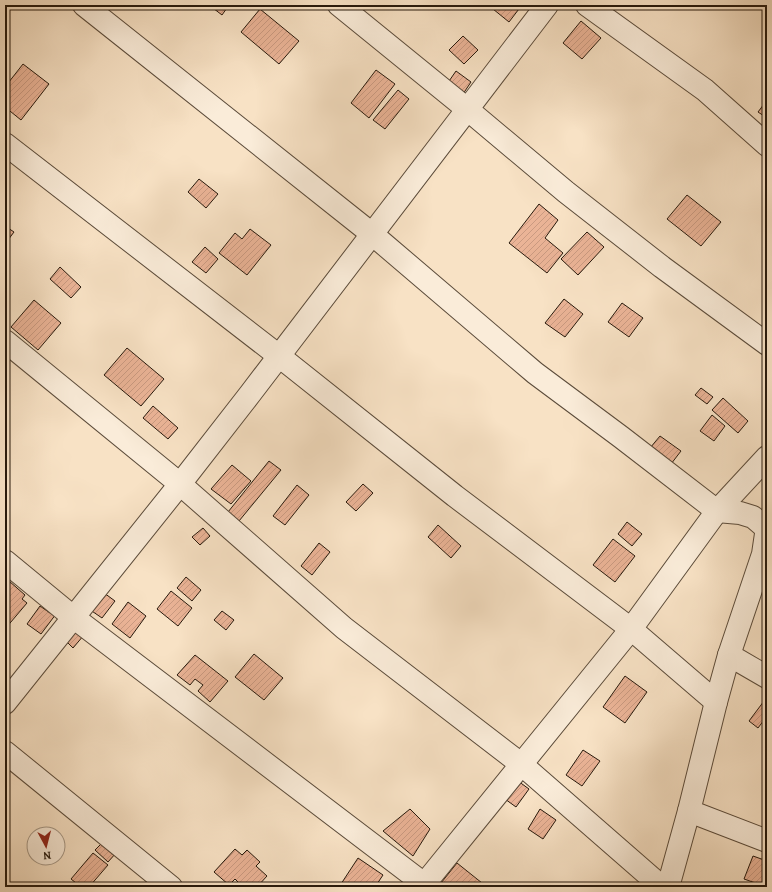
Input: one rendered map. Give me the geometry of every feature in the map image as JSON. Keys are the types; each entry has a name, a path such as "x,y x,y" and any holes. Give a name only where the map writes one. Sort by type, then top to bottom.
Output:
{"street":[{"path":"84,5 372,234 535,373 717,511 740,513 753,517 767,528 765,555 729,655 668,887"},
{"path":"339,5 566,192 662,267 767,344"},
{"path":"5,703 180,484 547,5"},
{"path":"587,5 705,90 767,145"},
{"path":"5,144 279,356 455,496 631,629 716,702"},
{"path":"5,342 180,484 344,628 521,764 662,887"},
{"path":"5,561 73,617 425,886 521,764 631,629 717,511 767,457"},
{"path":"729,655 767,677"},
{"path":"5,752 171,887"},
{"path":"689,811 767,841"}],"building":[{"path":"209,5 229,5 222,15"},
{"path":"496,5 522,5 509,22 493,9"},
{"path":"260,9 299,41 279,64 241,32"},
{"path":"581,21 601,38 582,59 563,43"},
{"path":"463,36 478,50 464,64 449,50"},
{"path":"23,64 49,84 21,120 5,107 5,87"},
{"path":"376,70 395,84 369,118 351,103"},
{"path":"456,71 471,82 463,94 447,84"},
{"path":"398,90 409,99 385,129 373,120"},
{"path":"767,100 767,118 758,112"},
{"path":"199,179 218,194 206,208 188,192"},
{"path":"687,195 721,222 701,246 667,219"},
{"path":"539,204 558,220 545,238 563,253 547,273 509,243"},
{"path":"5,226 14,232 5,244"},
{"path":"250,229 271,245 247,275 219,253 235,233 242,239"},
{"path":"587,232 604,247 578,275 561,259"},
{"path":"205,247 218,259 206,273 192,262"},
{"path":"60,267 81,287 71,298 50,279"},
{"path":"564,299 583,314 565,337 545,323"},
{"path":"34,300 61,323 38,350 11,327"},
{"path":"622,303 643,318 629,337 608,322"},
{"path":"127,348 164,379 141,406 104,375"},
{"path":"701,388 713,397 707,404 695,395"},
{"path":"723,398 748,421 738,433 712,410"},
{"path":"153,406 178,428 168,439 143,418"},
{"path":"712,415 725,426 714,441 700,431"},
{"path":"660,436 681,451 671,464 650,448"},
{"path":"269,461 281,470 239,521 228,512"},
{"path":"232,465 251,481 231,504 211,489"},
{"path":"363,484 373,493 356,511 346,502"},
{"path":"297,485 309,495 285,525 273,516"},
{"path":"627,522 642,534 632,546 618,534"},
{"path":"438,525 461,546 451,558 428,537"},
{"path":"203,528 210,536 200,545 192,537"},
{"path":"613,539 635,556 615,582 593,565"},
{"path":"319,543 330,552 312,575 301,566"},
{"path":"186,577 201,590 192,601 177,588"},
{"path":"9,581 25,595 22,599 27,603 5,629 5,587"},
{"path":"100,590 115,601 102,618 86,607"},
{"path":"171,591 192,608 178,626 157,609"},
{"path":"128,602 146,616 130,638 112,624"},
{"path":"40,606 50,613 52,611 56,614 41,634 27,624"},
{"path":"222,611 234,620 226,630 214,620"},
{"path":"76,629 84,635 73,648 66,641"},
{"path":"254,654 283,678 264,700 235,677"},
{"path":"195,655 228,681 210,702 198,691 203,685 195,679 190,685 177,675"},
{"path":"625,676 647,692 625,723 603,707"},
{"path":"764,701 767,704 767,716 758,728 749,721"},
{"path":"583,750 600,761 582,786 566,775"},
{"path":"518,781 529,789 516,807 505,799"},
{"path":"410,809 430,829 413,856 383,831"},
{"path":"540,809 556,820 543,839 528,829"},
{"path":"104,841 116,853 108,862 95,850"},
{"path":"235,849 242,855 247,850 260,862 256,866 267,876 257,887 243,887 235,879 229,885 214,872"},
{"path":"93,853 108,865 89,887 81,887 71,879"},
{"path":"753,856 767,861 767,887 744,879"},
{"path":"358,858 383,875 375,887 339,887"},
{"path":"457,863 487,887 447,887 441,883"}]}
